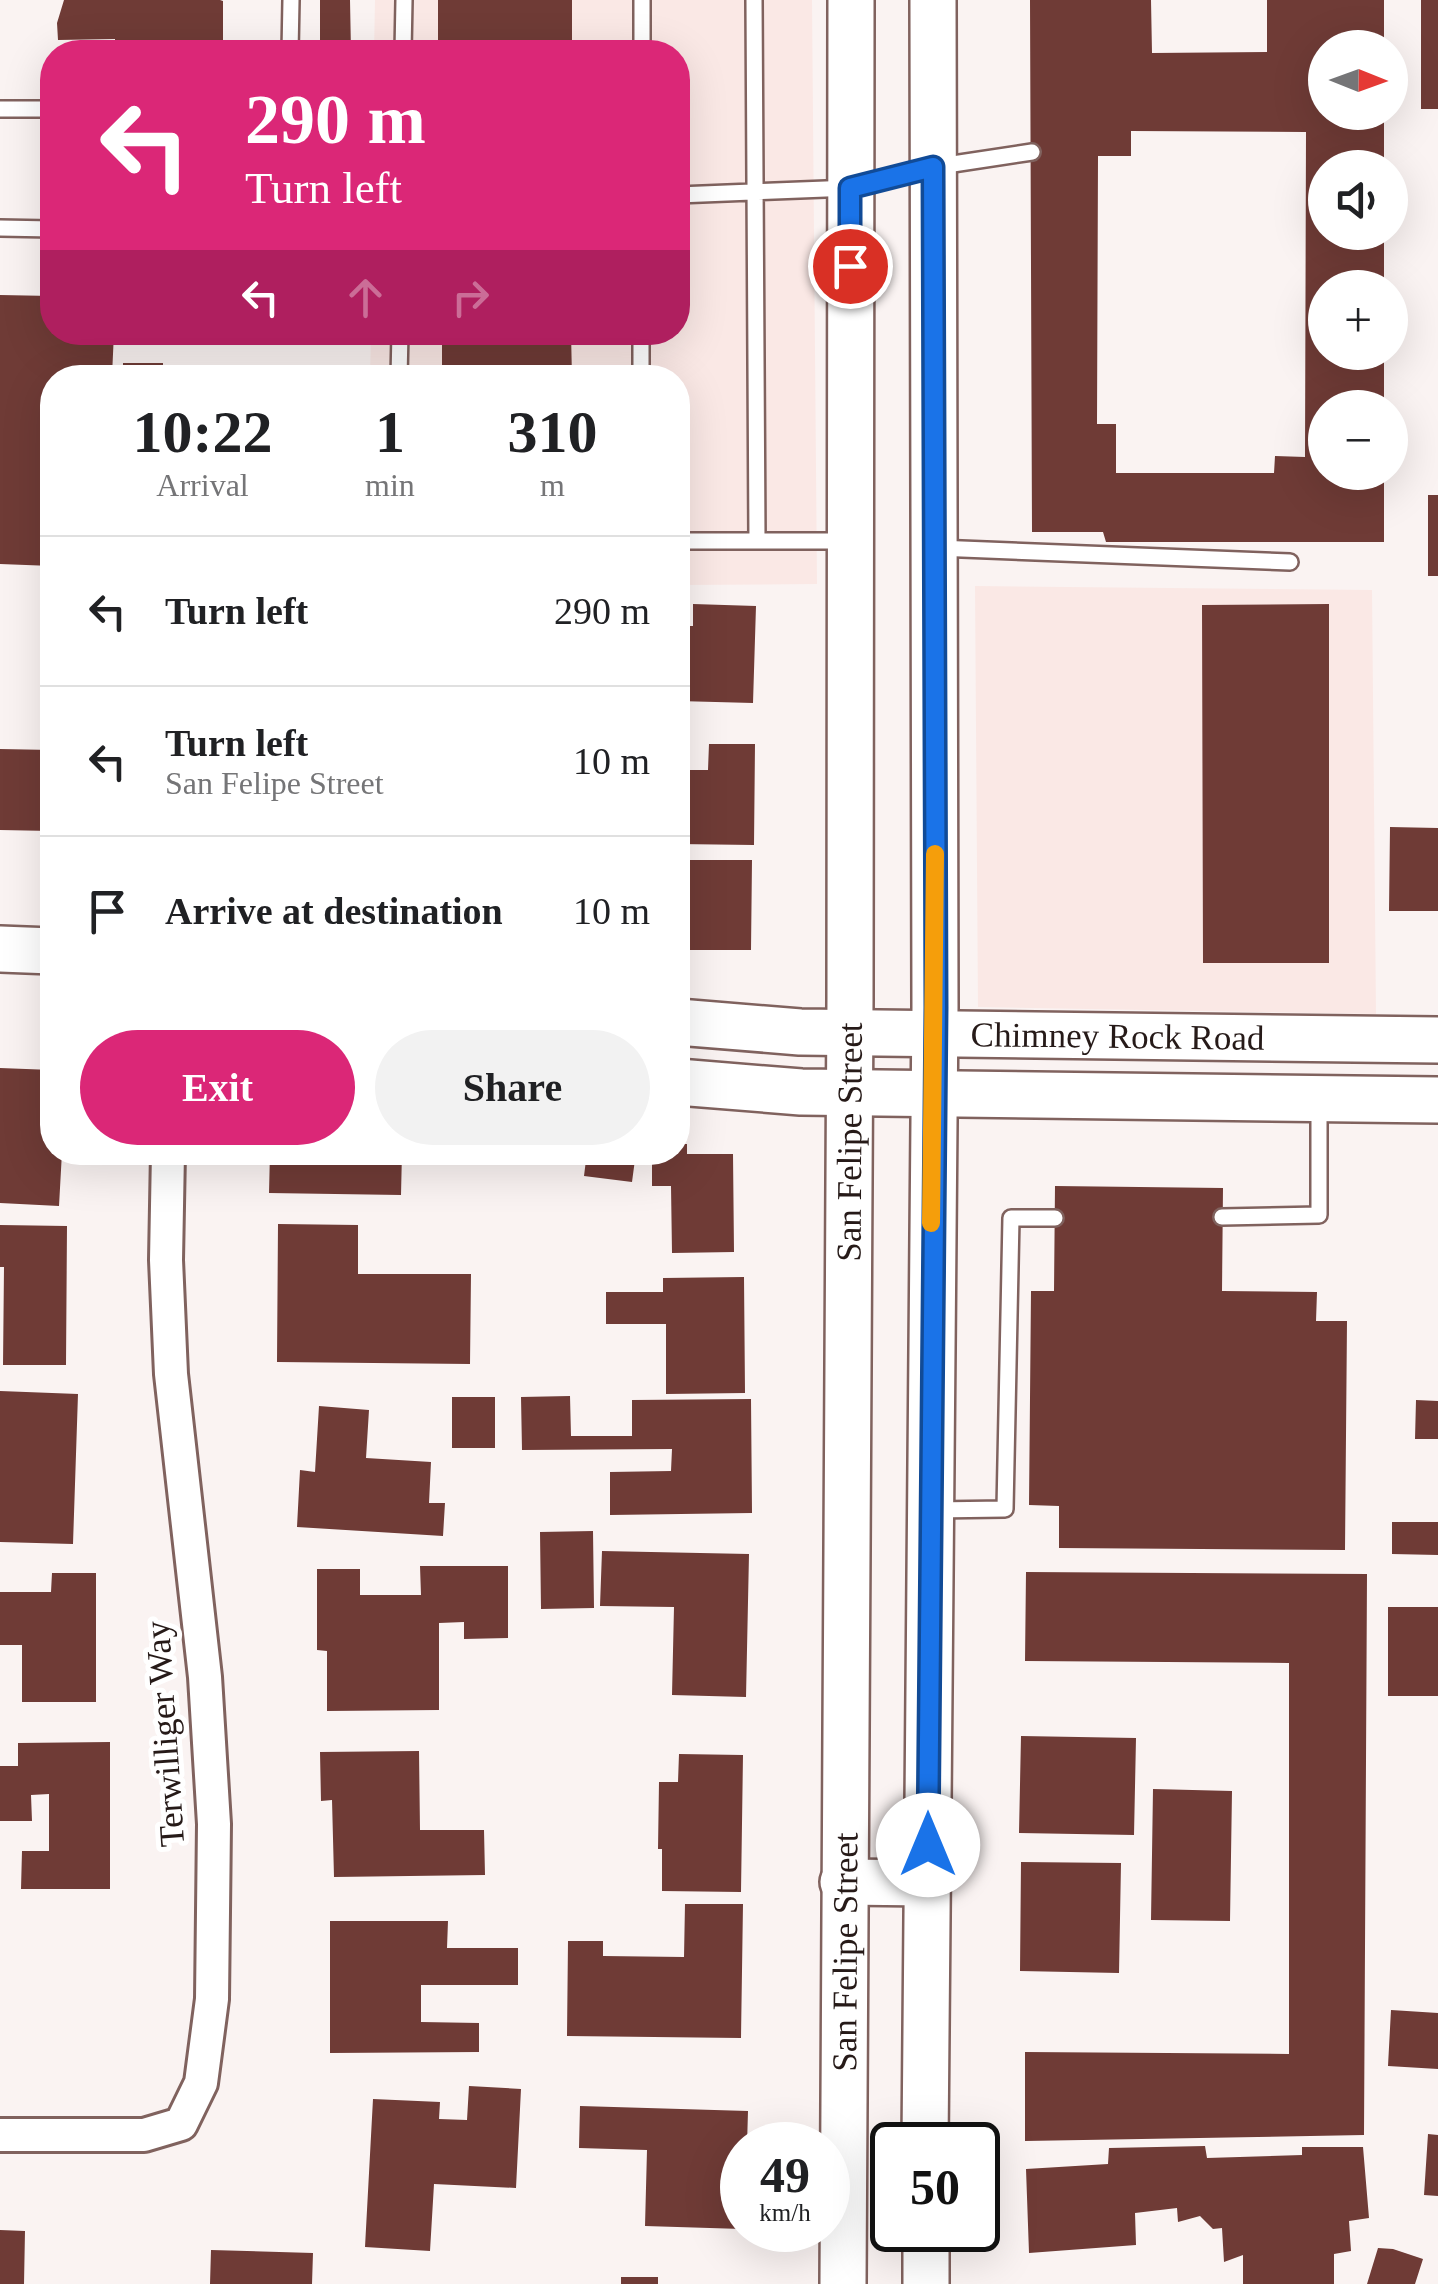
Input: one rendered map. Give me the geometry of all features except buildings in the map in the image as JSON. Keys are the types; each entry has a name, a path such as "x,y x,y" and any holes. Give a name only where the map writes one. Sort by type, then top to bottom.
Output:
{"main road":[{"name":"San Felipe Street","path":"843,2284 852,0"},
{"path":"925,2122 934,1094 933,0"},
{"path":"0,949 40,951"},
{"name":"Chimney Rock Road","path":"690,1023 934,1034 1438,1040"},
{"name":"Chimney Rock Road","path":"690,1083 848,1093 1438,1100"},
{"path":"843,1882 928,1884"},
{"path":"926,2252 926,2284"}],"street":[{"name":"Terwilliger Way","path":"0,2135 144,2135 181,2124 201,2082 212,1999 214,1824 205,1677 171,1374 166,1260 168,1165"}],"lane":[{"path":"290,0 290,40"},
{"path":"404,0 404,40"},
{"path":"642,0 642,40"},
{"path":"754,0 757,541"},
{"path":"0,109 40,109"},
{"path":"690,194 850,188 933,167 1032,152"},
{"path":"0,228 40,229"},
{"path":"690,541 850,541"},
{"path":"933,548 1290,562"},
{"path":"1222,1216 1319,1216 1319,1098"},
{"path":"929,1510 1005,1509 1011,1218 1055,1218"}],"shaded area":[{"path":"375,0 812,0 817,584 690,585 690,365 370,365 371,345 690,345 690,40 374,40"},
{"path":"975,586 1372,590 1376,1014 978,1007"}],"slow traffic":[{"path":"931,1223 935,854"}],"route":[{"path":"850,266 850,188 933,167 936,1007 928,1845"}]}
